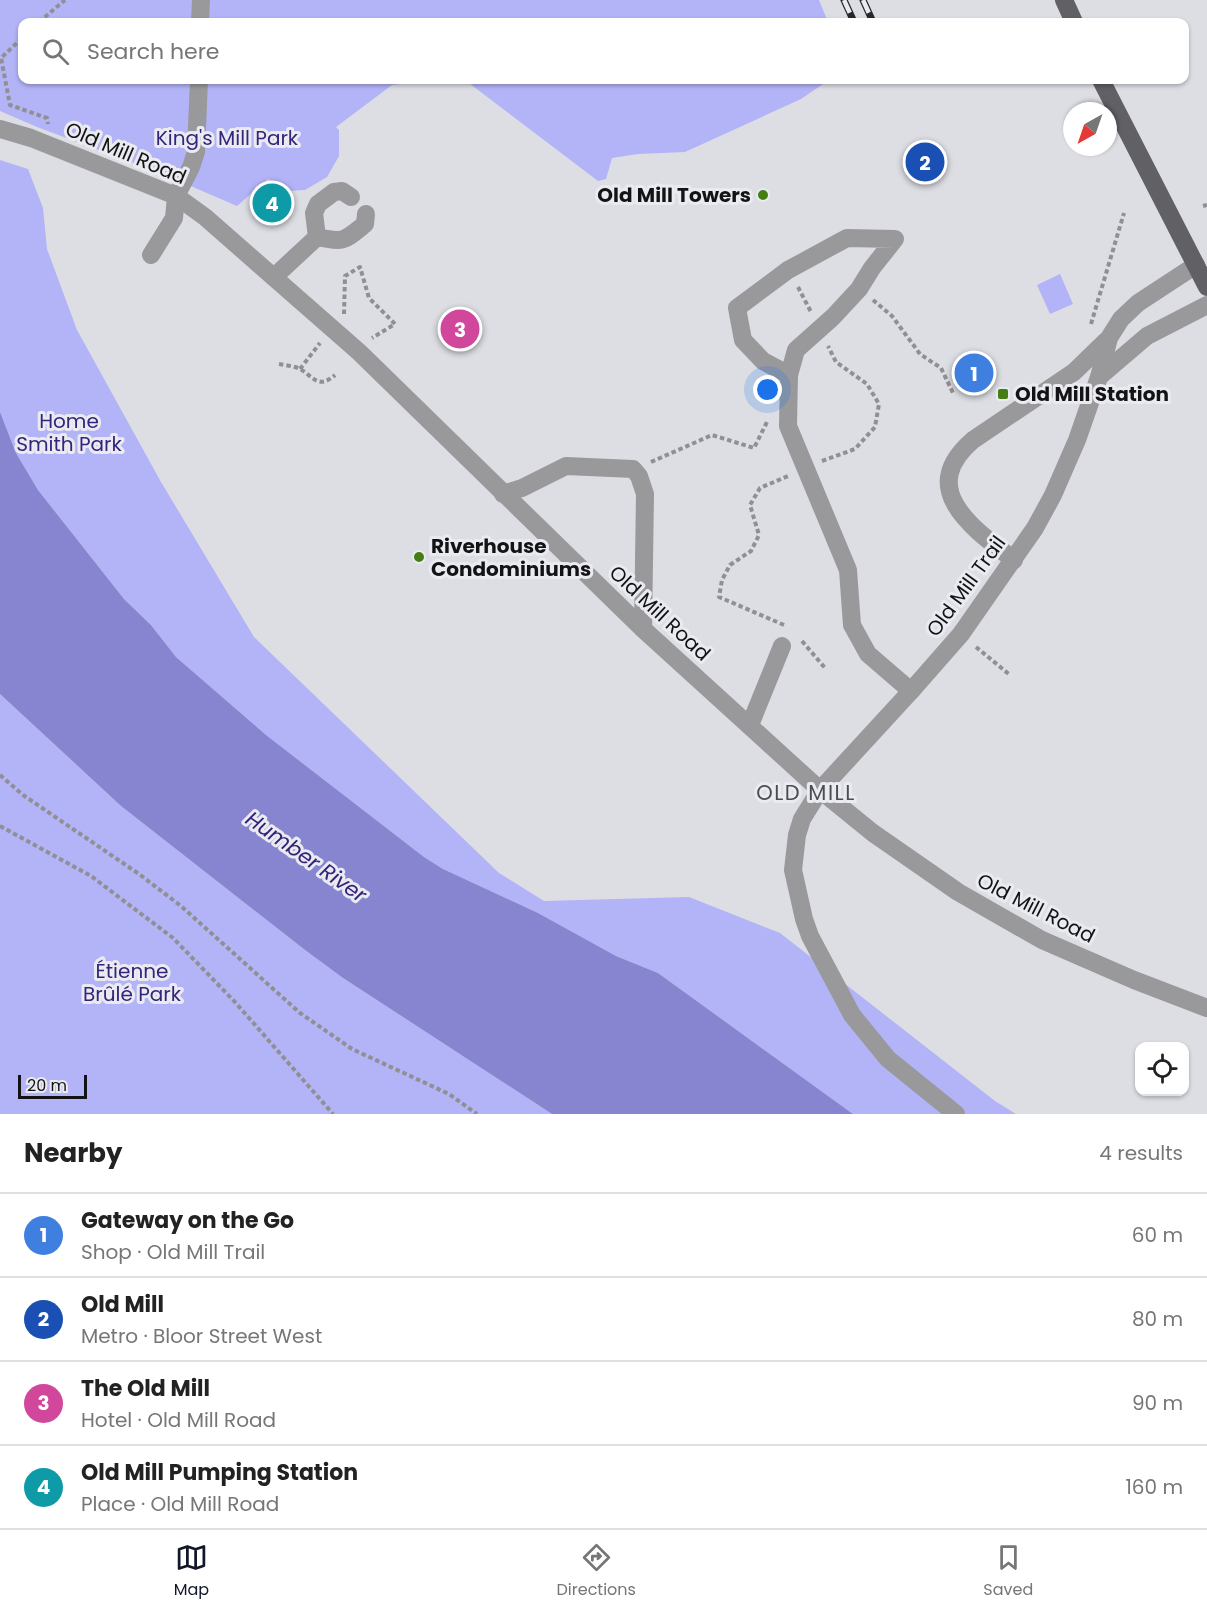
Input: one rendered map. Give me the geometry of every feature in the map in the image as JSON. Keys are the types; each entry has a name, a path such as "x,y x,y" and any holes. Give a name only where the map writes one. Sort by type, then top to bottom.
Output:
{"main road":[{"path":"1064,0 1072,18"},
{"path":"1103,84 1207,287"}],"street":[{"path":"200,18 201,0"},
{"path":"151,255 174,218 176,196 196,152 199,84"},
{"name":"Old Mill Road","path":"0,129 50,145 176,196 205,217 347,342 643,629 820,790 873,833 958,892 1033,935 1134,980 1207,1008"},
{"path":"317,237 314,213 318,204 334,192 342,191 351,196"},
{"path":"317,237 338,242 349,238 365,224 366,214"},
{"path":"274,277 317,237"},
{"path":"789,375 763,362 743,340 737,308 788,270 847,238 895,239 859,289 796,350 789,375 788,426 848,570 852,625 868,654 911,691"},
{"name":"Old Mill Trail","path":"956,1114 888,1059 852,1015 810,936 799,900 793,870 797,835 802,819 820,790 961,634 1014,560 1053,495 1077,440 1099,377 1109,338 1121,319 1138,303 1196,265"},
{"path":"1099,377 1147,336 1207,304"},
{"path":"1014,560 966,519 955,504 948,490 948,475 953,462 973,440 1074,372 1109,338"},
{"path":"503,494 522,488 566,466 633,470 639,476 645,494 643,629"},
{"path":"750,725 782,646"}],"path":[{"path":"44,18 65,0"},
{"path":"18,42 1,58 10,105 47,118 50,145"},
{"path":"1091,324 1124,213"},
{"path":"338,321 345,312 345,276 360,267 369,298 395,324 372,338"},
{"path":"788,270 836,362 867,384 879,404 875,427 855,449 760,488 750,505 759,535 752,551 730,565 722,580 719,597 791,628"},
{"path":"859,289 892,316 920,354 941,368 953,393"},
{"path":"300,369 325,337"},
{"path":"279,364 300,369 311,379 317,381 330,379 335,375"},
{"path":"633,470 712,435 754,448 776,406 788,403"},
{"path":"798,636 825,668"},
{"path":"975,645 1010,675"},
{"path":"0,775 23,795 139,874 181,906 300,1013 352,1049 449,1094 477,1114"},
{"path":"0,826 91,876 173,938 235,1002 333,1114"}],"green space":[{"name":"King's Mill Park","path":"0,0 819,0 826,18 18,18 18,84 401,84 392,85 336,127 339,130 339,156 327,177 305,190 289,191 268,179 237,206 158,172 0,111"},
{"path":"470,84 823,84 801,99 685,152 638,154 612,158 606,179 598,181"},
{"name":"Home Smith Park","path":"0,160 28,169 43,208 47,249 77,330 161,482 254,637 499,873 544,901 689,897 780,933 995,1101 1016,1114 853,1114 658,973 616,956 538,913 443,869 424,857 266,735 176,657 151,625 124,599 38,490 16,453 0,412"},
{"path":"1060,274 1073,304 1050,314 1037,285"},
{"name":"Étienne Brûlé Park","path":"0,694 121,806 305,950 343,978 552,1114 0,1114"}],"water":[{"name":"Humber River","path":"0,412 16,453 38,490 124,599 151,625 176,657 266,735 424,857 443,869 538,913 616,956 658,973 853,1114 552,1114 343,978 121,806 0,694"}],"railway":[{"path":"844,0 852,18"},
{"path":"863,0 871,18"}],"place":[{"name":"Old Mill","path":"925,162"},
{"name":"Old Mill Towers","path":"763,195"},
{"name":"Old Mill Pumping Station","path":"272,203"},
{"name":"The Old Mill","path":"460,329"},
{"name":"Gateway on the Go","path":"974,373"},
{"name":"Old Mill Station","path":"1003,394"},
{"name":"Riverhouse Condominiums","path":"419,557"}],"district":[{"name":"OLD MILL","path":"806,793"}]}
